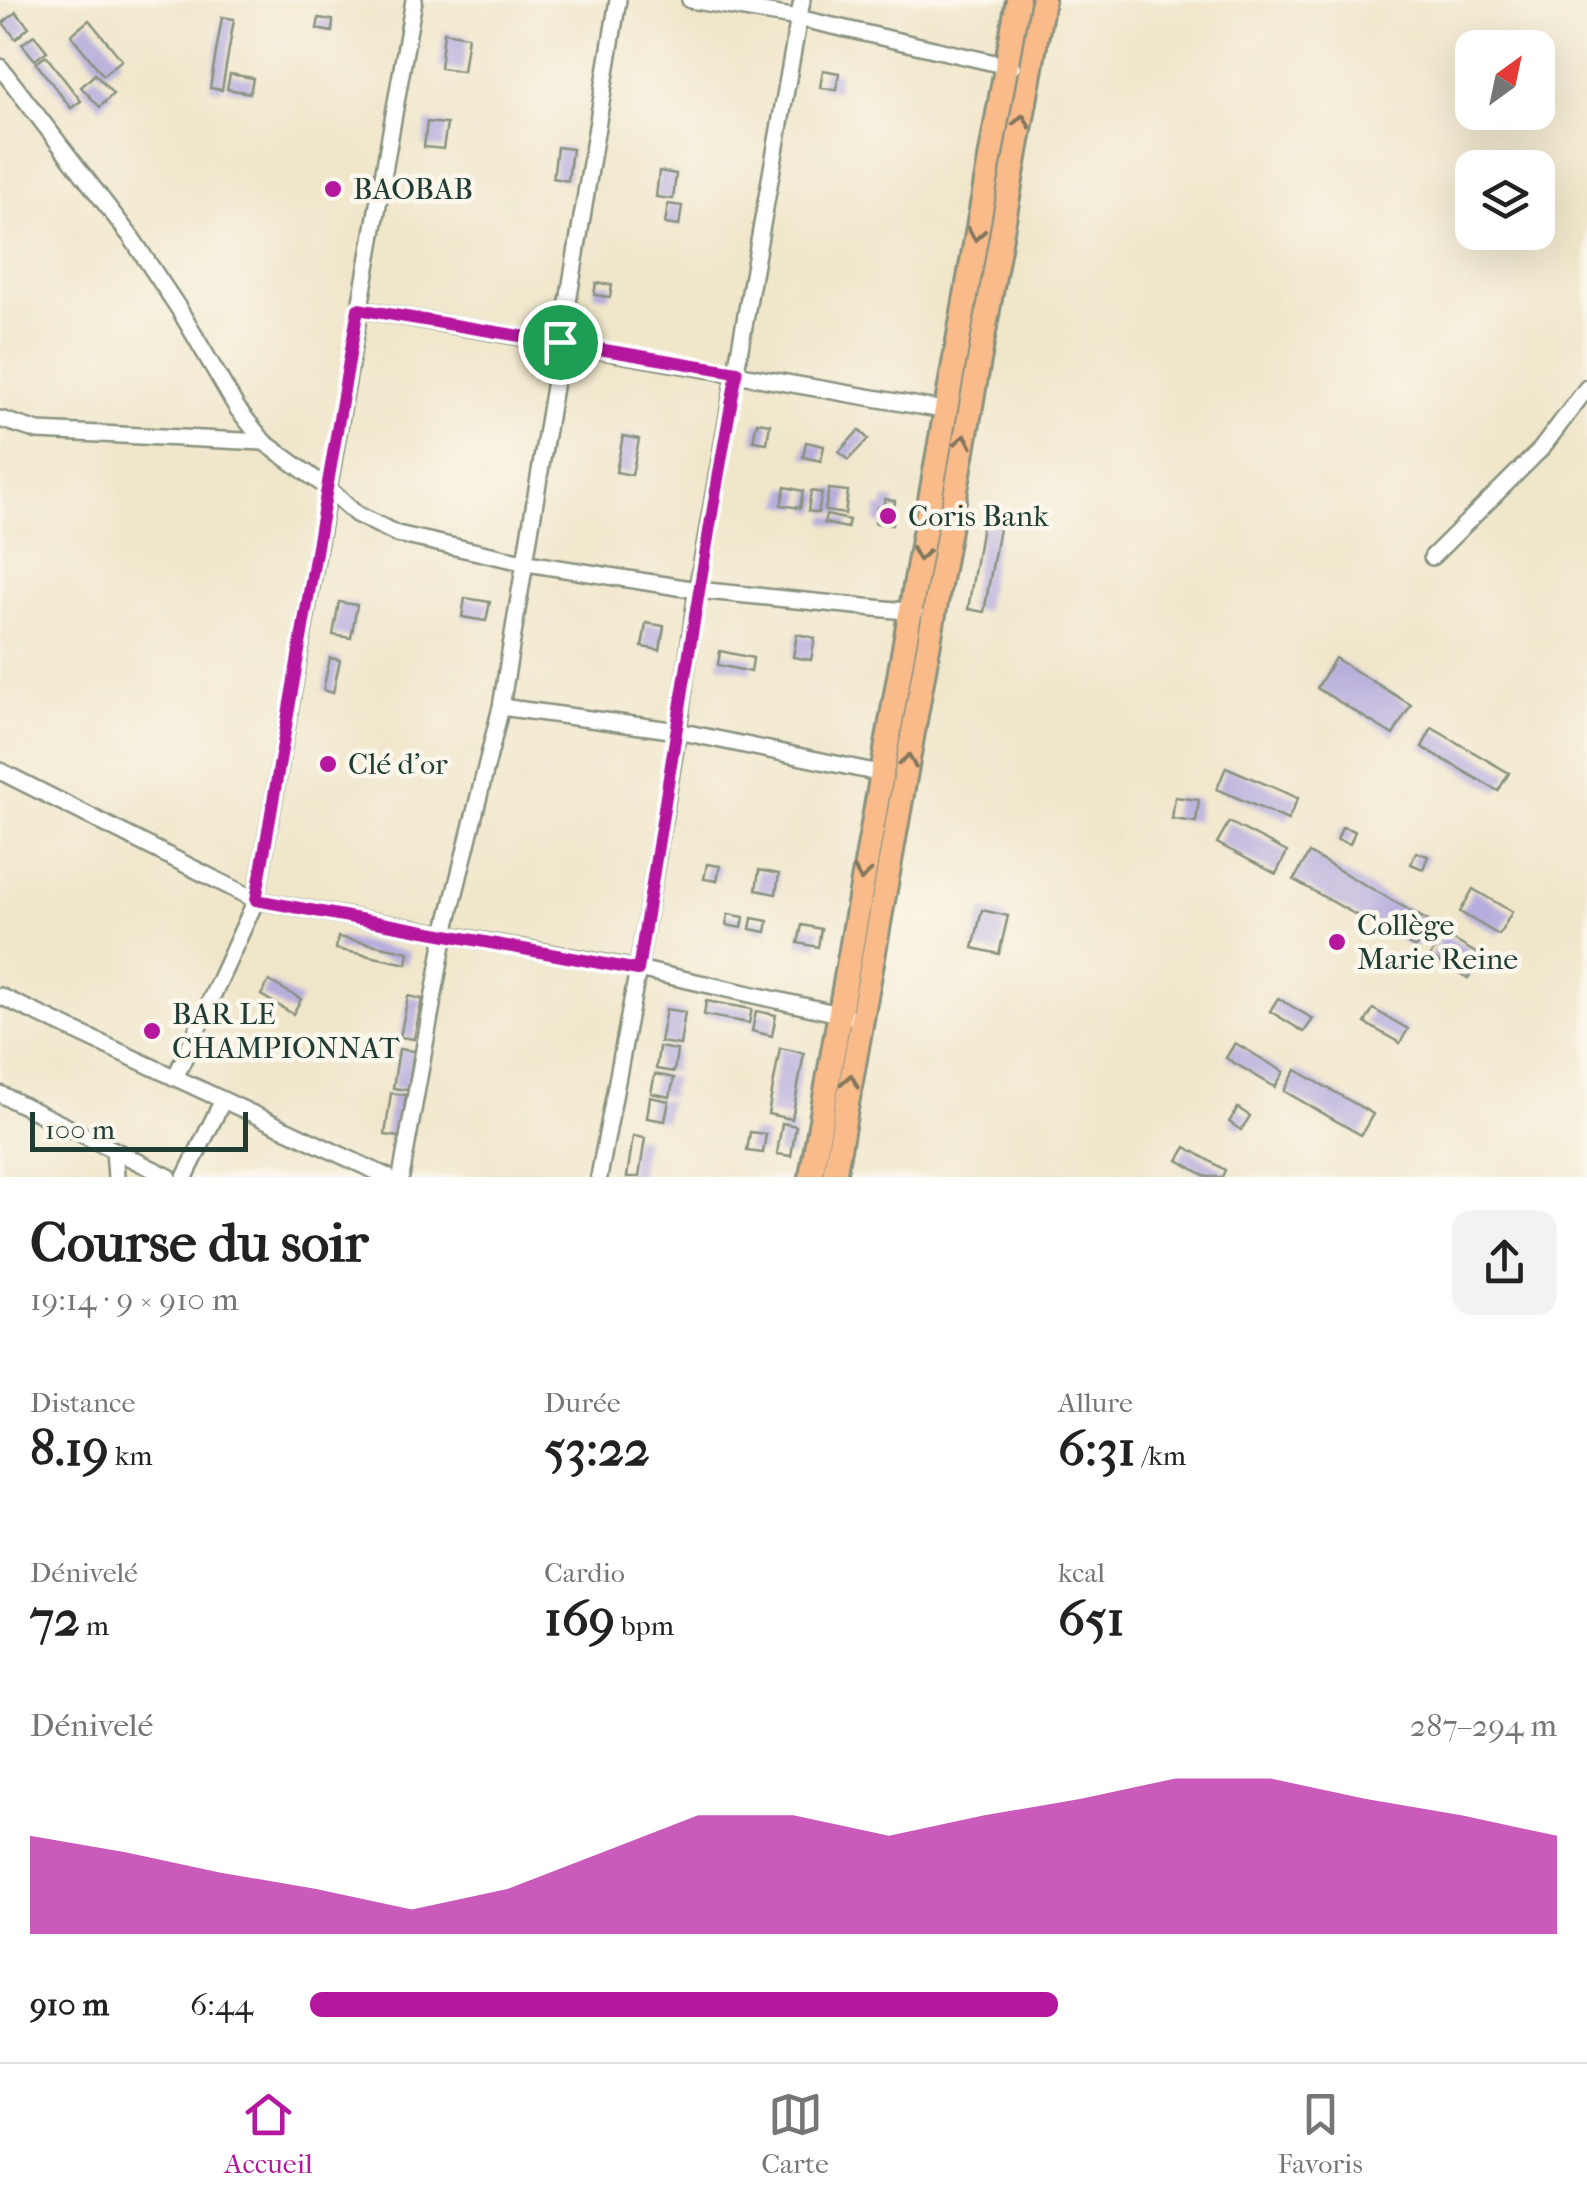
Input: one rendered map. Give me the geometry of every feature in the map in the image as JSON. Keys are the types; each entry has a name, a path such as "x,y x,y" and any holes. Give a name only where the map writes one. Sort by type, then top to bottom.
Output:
{"highway":[{"path":"834,1177 862,1018 922,613 943,410 1018,0"},
{"path":"811,1177 880,774 922,613 1042,0"}],"street":[{"path":"175,1078 256,900 414,0"},
{"path":"402,1177 445,933 501,708 618,0"},
{"path":"690,0 798,18 1031,71"},
{"path":"599,1177 638,970 697,590 802,0"},
{"path":"0,67 130,237 179,309 237,408 264,442 329,489 356,514 397,534 527,563 697,590 922,613"},
{"path":"358,309 943,410"},
{"path":"1432,557 1541,449 1587,388"},
{"path":"0,420 38,431 264,442"},
{"path":"501,708 678,731 880,774"},
{"path":"0,771 256,900 638,970 862,1018"},
{"path":"1,999 388,1177"},
{"path":"0,1094 168,1177"},
{"path":"185,1177 223,1100"},
{"path":"114,1150 116,1177"}],"building":[{"path":"16,12 29,27 16,39 3,23"},
{"path":"222,17 234,19 222,90 210,88"},
{"path":"319,18 333,20 332,32 317,29"},
{"path":"89,20 122,60 103,75 71,35"},
{"path":"444,32 468,36 463,71 440,68"},
{"path":"34,35 47,51 35,60 22,44"},
{"path":"46,56 81,101 71,108 36,63"},
{"path":"823,70 839,73 837,90 820,88"},
{"path":"95,74 113,94 100,107 81,87"},
{"path":"230,74 253,78 250,93 227,89"},
{"path":"427,122 447,124 443,149 424,147"},
{"path":"557,147 572,149 568,181 553,178"},
{"path":"659,171 676,174 673,199 656,197"},
{"path":"668,204 682,206 679,226 665,224"},
{"path":"596,283 612,285 610,297 594,295"},
{"path":"757,422 770,424 767,443 753,441"},
{"path":"859,430 868,439 848,460 839,452"},
{"path":"623,436 639,439 632,475 616,472"},
{"path":"806,442 824,446 821,461 803,457"},
{"path":"785,487 803,491 800,508 781,505"},
{"path":"829,489 848,491 845,514 825,511"},
{"path":"811,491 822,493 818,513 808,511"},
{"path":"885,499 895,501 892,525 875,523 877,507 883,508"},
{"path":"984,514 1001,517 984,612 968,609"},
{"path":"826,515 849,520 847,528 824,523"},
{"path":"465,598 490,602 486,621 462,617"},
{"path":"339,602 357,605 351,638 333,635"},
{"path":"646,623 664,626 660,650 642,647"},
{"path":"797,634 815,638 811,660 793,657"},
{"path":"720,651 753,658 751,672 718,665"},
{"path":"330,658 340,660 333,693 323,690"},
{"path":"1335,658 1411,705 1393,735 1317,688"},
{"path":"1432,728 1509,773 1498,791 1422,747"},
{"path":"1226,767 1298,798 1288,820 1217,789"},
{"path":"1175,797 1199,800 1196,822 1172,819"},
{"path":"1229,822 1287,852 1276,874 1217,843"},
{"path":"1342,827 1355,831 1350,844 1337,840"},
{"path":"1416,852 1428,856 1423,869 1411,864"},
{"path":"1309,853 1430,922 1415,948 1294,880"},
{"path":"707,864 720,866 717,881 704,879"},
{"path":"759,870 779,874 776,894 756,890"},
{"path":"1473,889 1512,912 1499,935 1460,912"},
{"path":"982,910 1008,916 999,954 973,948"},
{"path":"728,914 744,917 742,928 726,925"},
{"path":"752,918 768,921 766,932 750,929"},
{"path":"802,925 821,929 818,947 798,943"},
{"path":"1443,934 1481,956 1468,978 1430,957"},
{"path":"338,937 409,952 407,964 336,949"},
{"path":"269,981 301,999 293,1014 261,995"},
{"path":"408,996 422,999 414,1039 400,1037"},
{"path":"1278,998 1313,1019 1304,1032 1270,1011"},
{"path":"706,1001 752,1009 749,1023 704,1015"},
{"path":"666,1009 685,1012 680,1045 660,1042"},
{"path":"1373,1009 1408,1029 1400,1043 1365,1023"},
{"path":"756,1011 776,1015 772,1036 752,1031"},
{"path":"1235,1043 1284,1072 1275,1087 1226,1058"},
{"path":"659,1047 677,1050 674,1072 656,1069"},
{"path":"780,1048 804,1053 792,1119 768,1114"},
{"path":"399,1049 414,1051 408,1090 393,1088"},
{"path":"1296,1070 1373,1114 1361,1135 1284,1091"},
{"path":"655,1074 674,1078 670,1097 651,1093"},
{"path":"391,1093 406,1095 400,1137 385,1135"},
{"path":"650,1097 669,1101 665,1121 647,1118"},
{"path":"1238,1108 1250,1116 1241,1130 1229,1122"},
{"path":"782,1123 796,1126 791,1156 777,1154"},
{"path":"750,1132 766,1134 763,1153 747,1151"},
{"path":"633,1136 645,1138 639,1177 627,1177"},
{"path":"1186,1147 1225,1170 1222,1177 1207,1177 1178,1160"}],"place":[{"name":"BAOBAB","path":"333,189"},
{"name":"Coris Bank","path":"888,516"},
{"name":"Clé d'or","path":"328,764"},
{"name":"Collège Marie Reine","path":"1337,942"},
{"name":"BAR LE CHAMPIONNAT","path":"152,1031"}],"route":[{"path":"358,309 560,342 737,372 697,590 638,970 256,900 358,309"}]}
